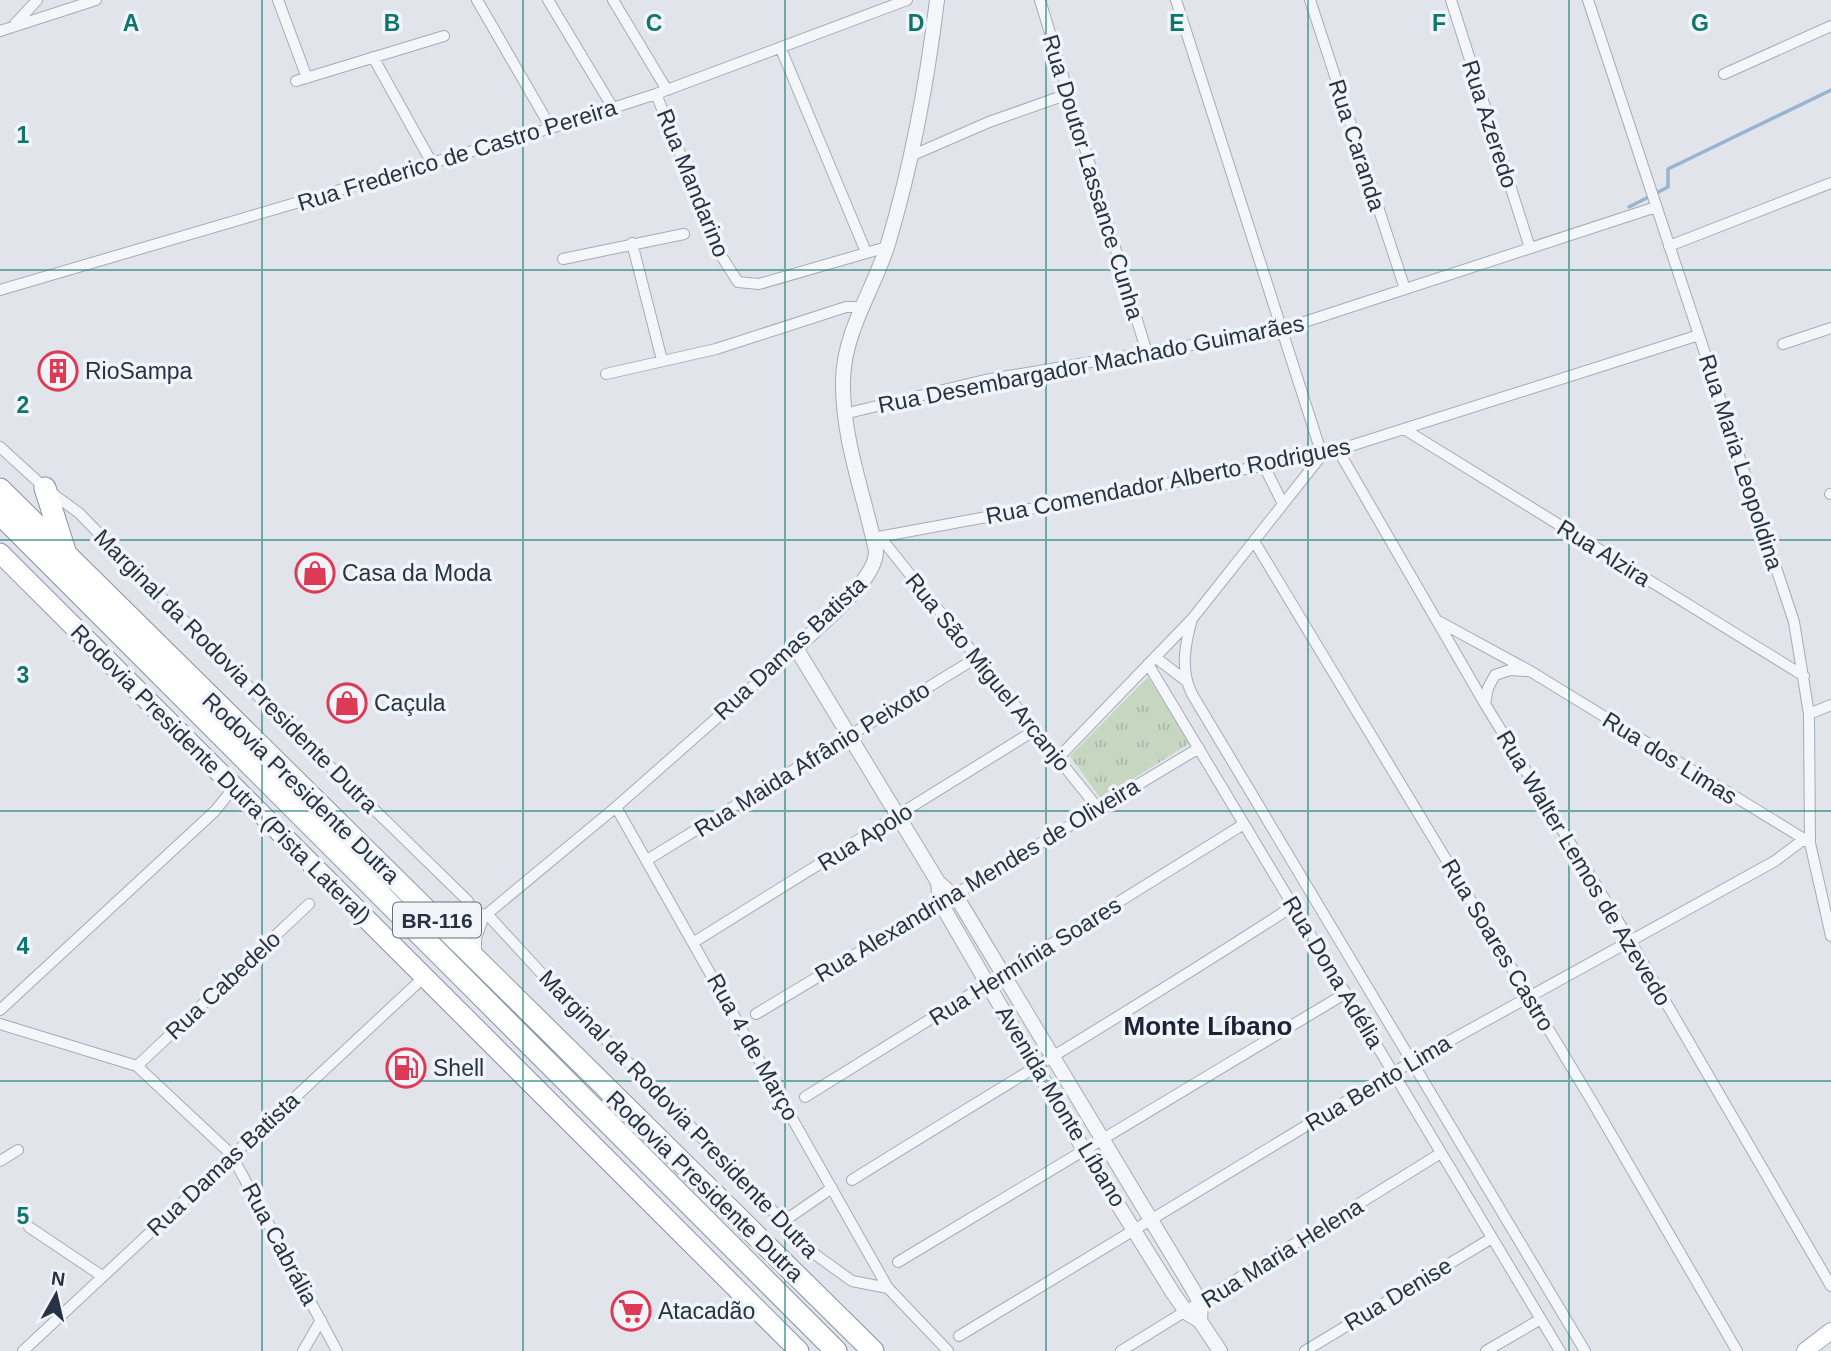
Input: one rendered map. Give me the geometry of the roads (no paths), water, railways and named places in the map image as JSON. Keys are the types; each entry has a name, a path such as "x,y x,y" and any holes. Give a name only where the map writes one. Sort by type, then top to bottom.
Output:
{"highway":[{"path":"45,488 67,556"},
{"name":"Rodovia Presidente Dutra","path":"0,489 873,1351"},
{"name":"Rodovia Presidente Dutra","path":"0,514 836,1351"},
{"name":"Rodovia Presidente Dutra (Pista Lateral)","path":"0,553 799,1351"}],"main road":[{"path":"1805,1351 1831,1331"}],"street":[{"path":"14,25 37,0"},
{"path":"0,31 96,0"},
{"path":"278,0 301,80 444,36"},
{"path":"477,0 551,128"},
{"path":"548,0 613,108"},
{"path":"613,0 662,92"},
{"name":"Rua Frederico de Castro Pereira","path":"0,290 433,165 551,128 662,92 907,0"},
{"name":"Rua Damas Batista","path":"486,915 616,807 796,648 873,570 876,538 844,414 844,367 863,307 887,247 913,155 937,0"},
{"name":"Rua Doutor Lassance Cunha","path":"1041,0 1147,353"},
{"path":"1058,758 1192,619 1322,455 1176,0"},
{"name":"Rua Caranda","path":"1310,0 1405,289"},
{"name":"Rua Azeredo","path":"1451,0 1530,248"},
{"name":"Rua Maria Leopoldina","path":"1588,0 1794,622 1809,713 1807,842 1831,936"},
{"path":"1724,74 1831,26"},
{"path":"781,49 866,253"},
{"path":"373,57 433,165"},
{"name":"Rua Mandarino","path":"662,92 722,257 738,282 759,284 887,247"},
{"path":"913,155 989,122 1068,94"},
{"path":"1669,246 1831,183"},
{"name":"Rua Desembargador Machado Guimarães","path":"844,414 985,380 1280,330 1656,205"},
{"path":"563,259 684,234"},
{"path":"632,243 662,360"},
{"path":"606,374 716,349 846,307 863,307"},
{"path":"1783,344 1831,328"},
{"name":"Rua Comendador Alberto Rodrigues","path":"876,538 1322,455 1699,335"},
{"name":"Rua Alzira","path":"1404,429 1804,676"},
{"name":"Marginal da Rodovia Presidente Dutra","path":"0,447 45,488 79,513 266,704 468,901"},
{"name":"Rua Walter Lemos de Azevedo","path":"1338,450 1485,704 1629,939 1831,1286"},
{"path":"1264,466 1283,504"},
{"name":"Rua São Miguel Arcanjo","path":"876,538 1097,807"},
{"name":"Rua Soares Castro","path":"1254,541 1737,1351"},
{"path":"1185,680 1185,649 1192,619"},
{"name":"Rua dos Limas","path":"1436,619 1530,671 1807,842"},
{"name":"Avenida Monte Líbano","path":"796,648 938,882 953,893 1004,973 1201,1304"},
{"name":"Rua Maida Afrânio Peixoto","path":"647,860 976,658"},
{"name":"Rua Dona Adélia","path":"1152,661 1185,680 1585,1351"},
{"name":"Rua Dona Adélia","path":"1152,661 1199,748 1560,1351"},
{"path":"1485,704 1488,688 1495,675 1510,670 1530,671"},
{"path":"1809,713 1831,705"},
{"name":"Rua Apolo","path":"694,942 1035,730"},
{"name":"Rua Alexandrina Mendes de Oliveira","path":"756,1014 953,893 1199,748"},
{"path":"0,1010 215,811 235,786"},
{"name":"Rua 4 de Março","path":"616,807 888,1288 948,1351"},
{"name":"Rua Hermínia Soares","path":"805,1097 1244,824"},
{"name":"Rua Bento Lima","path":"959,1336 1413,1061 1527,995 1807,842"},
{"name":"Avenida Monte Líbano","path":"938,882 940,902 1084,1150 1187,1312 1200,1321 1220,1351"},
{"name":"Rua Cabedelo","path":"137,1066 309,904"},
{"path":"852,1180 1035,1065 1188,975 1293,906"},
{"path":"429,912 456,916 486,915 476,937 477,962"},
{"name":"Marginal da Rodovia Presidente Dutra","path":"486,915 821,1259 845,1278 864,1285 888,1288"},
{"name":"Rua Damas Batista","path":"23,1351 231,1154 424,977"},
{"path":"898,1262 1346,993"},
{"name":"Rua Cabrália","path":"0,1024 137,1066 231,1154 337,1351"},
{"path":"0,1161 18,1150"},
{"name":"Rua Maria Helena","path":"1121,1351 1201,1304 1441,1153"},
{"path":"784,1222 832,1188"},
{"path":"29,1227 102,1276"},
{"name":"Rua Denise","path":"1305,1351 1492,1238"},
{"path":"1200,1321 1201,1304"},
{"path":"1486,1351 1541,1319"},
{"path":"303,1351 321,1320"}],"waterway":[{"path":"1629,207 1668,187 1668,169 1831,90"}],"place":[{"name":"RioSampa","path":"58,371"},
{"name":"Casa da Moda","path":"315,573"},
{"name":"Caçula","path":"347,703"},
{"name":"Shell","path":"406,1068"},
{"name":"Atacadão","path":"631,1311"}],"district":[{"name":"Monte Líbano","path":"1208,1026"}]}
